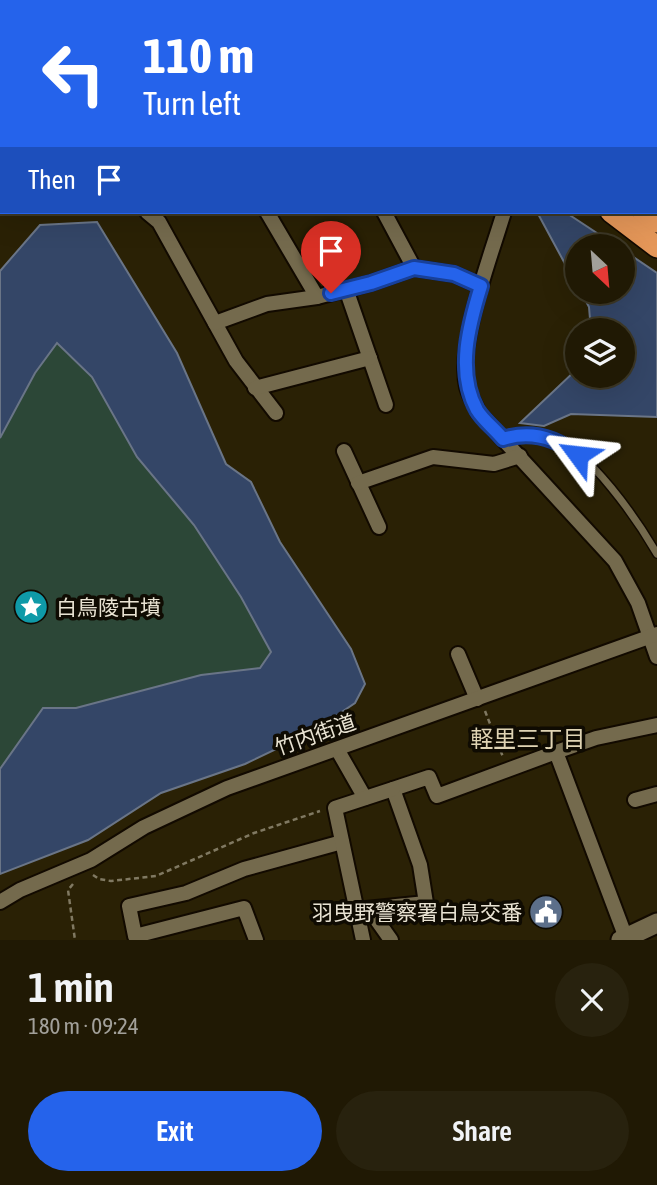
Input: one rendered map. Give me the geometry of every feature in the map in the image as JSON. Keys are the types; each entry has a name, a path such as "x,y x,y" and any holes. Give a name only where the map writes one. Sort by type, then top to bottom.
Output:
{"highway":[{"path":"614,214 657,247"}],"street":[{"path":"149,214 159,222 236,361 276,413"},
{"path":"159,222 169,214"},
{"path":"268,214 317,297"},
{"path":"385,214 414,268"},
{"path":"502,214 473,312 466,361 467,387 478,412 615,561 654,636 657,657"},
{"path":"215,323 267,304 317,297 414,268 454,274 481,286"},
{"path":"346,289 386,405"},
{"path":"256,388 370,358"},
{"path":"344,451 379,527"},
{"path":"358,483 433,457 494,464 520,456"},
{"name":"竹内街道","path":"0,902 20,890 91,860 144,827 227,788 654,636"},
{"path":"458,654 478,699"},
{"path":"363,940 362,910 335,808 429,777 437,796 596,738 657,725"},
{"path":"337,749 365,798"},
{"path":"556,752 623,939 657,923"},
{"path":"362,910 426,903 420,864 393,789"},
{"path":"635,800 657,794"},
{"path":"256,940 244,908 135,936 129,906 186,893 244,869 342,842"},
{"path":"362,910 391,940"}],"lane":[{"path":"503,439 532,435 553,438 565,445 596,472 618,498 657,554"}],"path":[{"path":"478,699 509,770"},
{"path":"87,872 99,879 111,881 156,876 254,833 335,808"},
{"path":"68,890 75,940"}],"green space":[{"path":"56,343 92,377 137,457 194,525 241,597 271,652 260,668 201,675 76,708 43,708 0,769 0,438 35,373"}],"water":[{"path":"538,214 568,214 598,234 565,234 565,264"},
{"path":"97,222 177,353 226,464 251,482 280,542 351,649 365,684 355,703 312,732 245,764 161,793 88,840 0,874 0,769 43,708 76,708 201,675 260,668 271,652 241,597 194,525 137,457 92,377 57,343 35,373 0,438 0,271 40,225"},
{"path":"635,258 657,273 657,417 571,414 544,426 520,423 565,380 565,388 635,388 635,318 590,318 587,304 635,304"}],"place":[{"name":"白鳥陵古墳","path":"31,607"},
{"name":"羽曳野警察署白鳥交番","path":"546,912"}],"district":[{"name":"軽里三丁目","path":"528,739"}],"route":[{"path":"331,293 414,268 454,274 481,286 473,312 466,361 467,387 478,412 503,439 509,436 532,435 553,438 578,455"}]}
